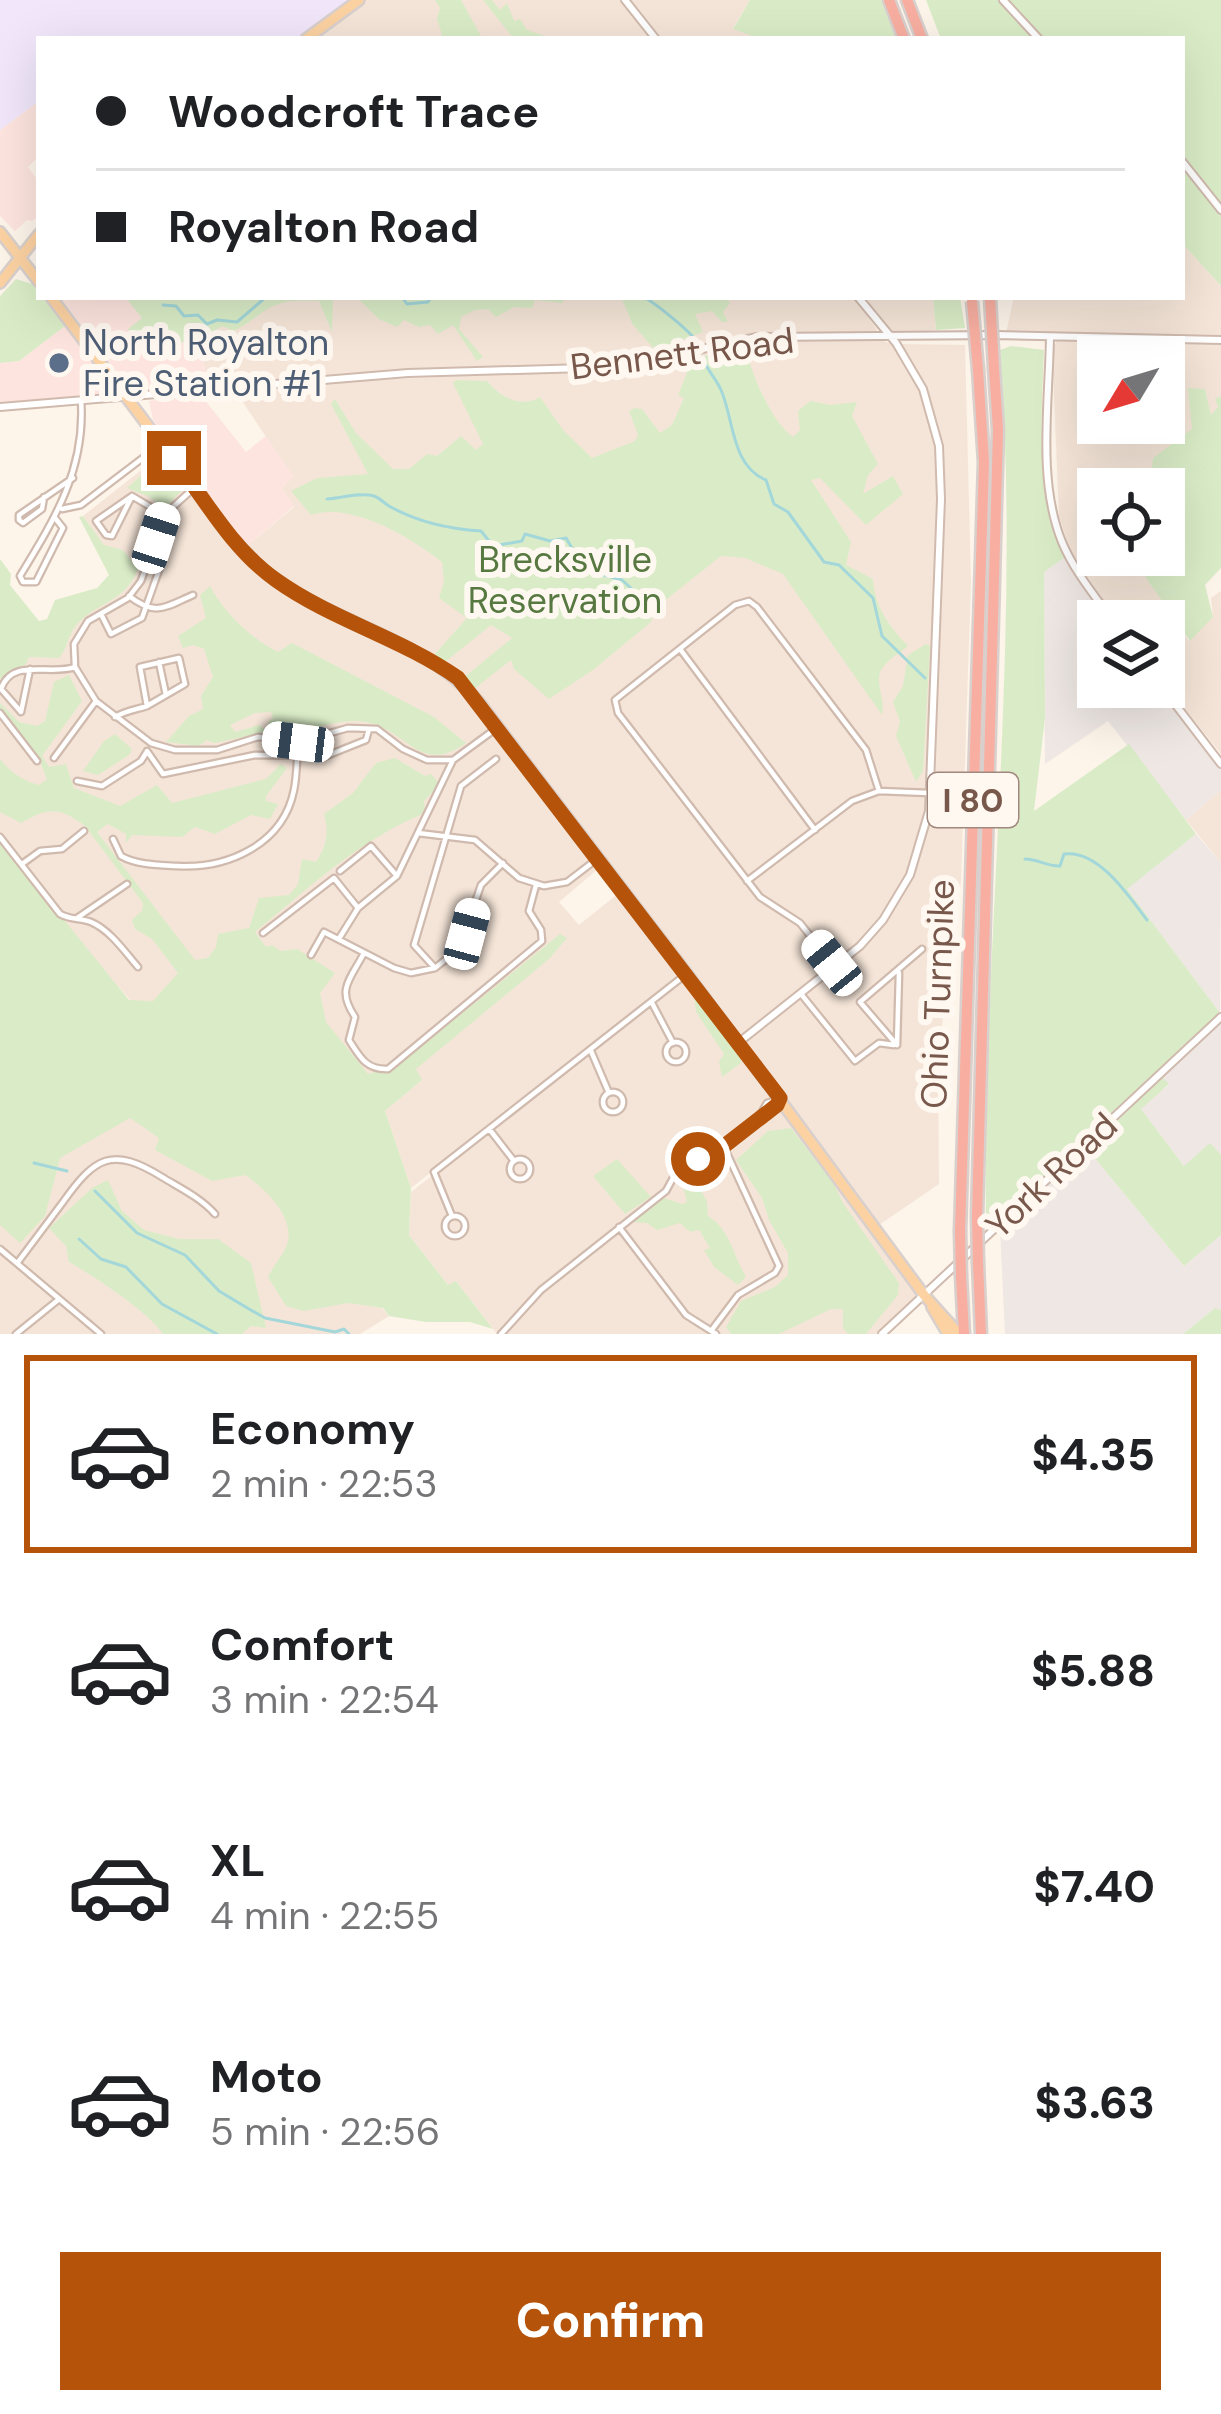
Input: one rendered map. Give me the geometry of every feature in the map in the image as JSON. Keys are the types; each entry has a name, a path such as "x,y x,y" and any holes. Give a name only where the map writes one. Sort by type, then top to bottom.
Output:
{"highway":[{"path":"889,0 903,36"},
{"path":"907,0 921,36"},
{"name":"Ohio Turnpike","path":"962,1334 960,1232 984,462 971,300"},
{"name":"Ohio Turnpike","path":"981,1334 977,1216 998,430 990,300"}],"main road":[{"path":"310,36 359,0"},
{"path":"0,232 36,277"},
{"path":"0,283 36,238"},
{"path":"53,300 244,551 274,579 458,678 739,1043 927,1298 948,1334"},
{"path":"927,1298 962,1334"}],"street":[{"path":"625,0 654,36"},
{"path":"1003,0 1036,36"},
{"path":"1185,165 1221,210"},
{"path":"739,1043 860,946 893,905 919,853 931,794 941,470 923,389 860,300"},
{"name":"Bennett Road","path":"0,407 408,373 620,367 758,337 1221,340"},
{"path":"1050,337 1049,470 1055,522 1076,570 1097,600"},
{"path":"103,399 113,377"},
{"path":"55,518 63,528 36,582 23,582 20,577 55,518 61,509 73,478 83,430 81,400"},
{"path":"61,509 81,505 148,454 148,443 158,436"},
{"path":"44,497 42,509 23,523 19,520 19,515 44,497 73,478"},
{"path":"195,487 164,514 141,580 129,596 88,621 74,644 75,668 96,700 151,743 192,752 258,737 298,742 348,728 370,728 427,760 453,760"},
{"path":"100,614 111,634 142,618 174,529 164,514 132,496"},
{"path":"132,496 112,536 106,535 96,521 132,496"},
{"path":"129,596 146,608 160,609 193,595"},
{"path":"835,967 800,922 760,897 622,719 615,700 735,605 748,601 866,751 879,791"},
{"path":"680,649 815,830"},
{"path":"115,717 132,707 148,706 185,684 179,658 140,668 148,706"},
{"path":"158,662 166,695"},
{"path":"30,669 21,712 0,684 30,669 75,668"},
{"path":"54,758 96,700"},
{"path":"1178,708 1221,764"},
{"path":"0,713 37,761"},
{"path":"340,938 358,908 397,876 453,760 498,727"},
{"path":"147,751 163,774 255,755 326,756 366,740 370,728"},
{"path":"113,839 116,850 130,862 197,867 241,856 273,832 285,814 294,793 298,742"},
{"path":"77,781 102,786 141,761 151,743"},
{"path":"435,968 414,945 445,837 461,786 496,759"},
{"path":"747,881 852,801 879,791 931,794"},
{"path":"22,864 40,851 62,849 84,831"},
{"path":"418,833 476,840 519,878 536,885 567,882 597,859"},
{"path":"0,837 60,914 89,921 104,931 138,968"},
{"path":"340,872 371,846 397,876"},
{"path":"311,955 324,932 411,973 435,968 459,949 481,885 503,863"},
{"path":"263,934 334,878 358,908"},
{"path":"75,920 127,884"},
{"path":"364,952 344,990 344,1000 355,1017 349,1040 365,1064 375,1070 388,1069 542,940 529,910 536,885"},
{"path":"897,1045 860,1002 922,949"},
{"path":"897,1045 899,971"},
{"path":"452,1216 434,1172 687,974"},
{"path":"801,994 854,1061 879,1043 897,1045"},
{"path":"652,1003 673,1043"},
{"name":"York Road","path":"882,1334 927,1298 1221,1017"},
{"path":"591,1051 609,1093"},
{"path":"500,1334 544,1287 669,1189 682,1165 724,1147 777,1105 778,1099"},
{"path":"490,1130 514,1161"},
{"path":"620,1227 686,1315 713,1333 738,1295 773,1275 779,1266 724,1147"},
{"path":"18,1262 80,1176 110,1159 140,1163 215,1214"},
{"path":"0,1249 101,1334"},
{"path":"16,1334 58,1300"}],"shaded area":[{"path":"0,0 353,0 304,36 36,36 36,103 0,130"},
{"path":"365,0 620,0 649,36 315,36"},
{"path":"629,0 750,0 733,28 756,36 658,36"},
{"path":"36,103 36,159 28,167 36,178 36,218 15,231 0,216 0,130"},
{"path":"1185,246 1221,286 1221,335 1006,333 1013,300 1185,300"},
{"path":"62,300 128,300 143,318 173,317 203,358 208,387 141,394 129,388"},
{"path":"128,300 856,300 877,330 870,335 760,334 604,363 429,368 208,387 203,358 173,317 143,318"},
{"path":"864,300 933,300 936,330 891,334"},
{"path":"65,326 106,376 104,392 96,397 0,405 0,363 19,361"},
{"path":"778,340 965,345 971,582 961,881 938,1056 939,1184 879,1225 481,695 422,647 297,589 247,546 294,507 282,488 293,477 236,392 371,380 620,369"},
{"path":"1057,341 1077,341 1077,444 1180,444 1161,468 1077,468 1077,563 1059,516 1052,349"},
{"path":"1185,341 1221,341 1218,407 1211,416 1205,389 1185,438"},
{"path":"200,394 246,452 266,436 294,477 282,488 294,506 247,546 153,420 149,401"},
{"path":"163,453 254,568 279,587 425,660 471,697 494,725 469,746 473,750 498,732 599,868 559,902 579,925 619,893 681,975 411,1188 385,1111 422,1080 379,1089 144,1016 0,841 0,675 125,575 83,516"},
{"path":"1065,557 1094,600 1077,600 1077,708 1174,708 1221,769 1221,790 1186,820 1108,721 1045,764 1044,571"},
{"path":"1086,576 1145,576 1161,600 1102,600"},
{"path":"1221,591 1221,754 1185,708 1185,635 1189,641 1213,617 1211,598"},
{"path":"1221,790 1221,863 1186,820"},
{"path":"1196,834 1221,863 1220,1013 1126,888"},
{"path":"681,983 687,983 924,1295 882,1334 497,1334 456,1281 449,1286 409,1235 411,1192"},
{"path":"1221,1022 1221,1155 1210,1144 1185,1167 1140,1108 1169,1085 1162,1077"},
{"path":"109,1090 267,1155 341,1261 389,1316 360,1334 0,1334 0,1151"},
{"path":"1088,1150 1184,1266 1221,1235 1221,1310 1214,1309 1183,1334 1005,1334 1000,1228"}],"green space":[{"path":"435,0 461,0 481,36 440,36 440,8"},
{"path":"483,0 492,0 500,10 507,3 514,21 520,19 527,30 545,36 512,36"},
{"path":"750,0 881,0 895,36 753,36 733,29"},
{"path":"926,0 1221,0 1221,286 1185,246 1185,36 940,36"},
{"path":"16,279 32,284 36,300 45,300 65,326 19,361 0,363 0,296"},
{"path":"127,300 333,300 332,332 319,301 290,301 273,306 234,331 222,326 200,353 189,339 170,348 158,331 132,347 129,342 134,338 128,329 142,318"},
{"path":"359,300 535,300 532,308 514,307 496,317 488,309 461,317 459,329 483,357 477,361 453,325 438,334 430,325 419,327 404,320 397,327 379,319"},
{"path":"622,300 730,303 723,312 728,322 712,311 695,314 703,332 655,350 633,325"},
{"path":"933,300 960,300 965,328 936,330"},
{"path":"1011,346 1044,350 1045,482 1065,557 1044,572 1045,718 1034,811 1129,744 1196,834 1127,889 1220,1013 986,1230 1007,570 1000,350"},
{"name":"Brecksville Reservation","path":"747,352 764,399 793,437 800,430 798,411 810,401 857,402 852,416 878,464 868,475 863,494 893,476 903,494 866,525 820,478 811,480 851,542 846,565 873,579 884,616 908,646 881,671 882,715 783,574 745,558 721,556 653,610 651,622 549,699 514,669 511,660 473,690 463,678 512,638 491,625 445,662 433,656 467,618 439,598 444,582 442,562 398,533 362,517 327,512 311,515 291,491 317,478 368,474 331,404 335,399 356,433 393,469 409,469 427,454 437,456 461,436 476,450 483,444 453,383 456,380 487,381 518,401 540,397 563,430 592,458 635,441 638,435 629,411 635,408 642,409 660,433 672,425 684,398 678,395 687,373 684,363 696,357"},
{"path":"1188,388 1205,389 1211,415 1218,407 1215,399 1221,396 1221,568 1205,585 1213,617 1190,641 1185,634 1185,600 1161,600 1145,576 1185,576 1185,468 1152,468 1153,458 1172,444 1185,444 1185,434 1192,429"},
{"path":"160,458 182,490 164,509 127,488"},
{"path":"83,516 104,545 123,550 138,569 132,581 80,621 59,658 29,657 26,664 0,679 0,559 11,574 10,585 39,621 47,619 55,600 97,588 109,575 79,517"},
{"path":"210,586 230,615 268,646 278,652 292,643 434,717 466,743 451,752 426,753 383,728 359,721 274,734 268,722 273,718 271,712 255,713 230,725 235,732 259,725 264,733 214,743 207,740 199,746 166,742 189,716 203,709 201,696 213,677 204,649 183,648 178,636 206,618 200,595"},
{"path":"930,646 923,771 916,782 896,736 900,721 893,702 903,686 908,655"},
{"path":"69,675 82,701 42,756 49,767 66,764 74,788 120,806 157,785 172,803 266,779 281,764 287,768 266,796 266,801 278,804 270,819 251,815 215,834 195,827 182,837 132,835 126,843 126,834 108,824 97,832 195,960 208,958 218,934 249,928 259,898 289,895 298,884 302,859 316,862 323,850 324,814 353,793 376,763 395,758 425,776 431,774 440,784 424,801 425,813 357,850 255,932 266,947 297,949 335,973 320,993 326,1022 368,1074 396,1067 560,934 567,938 549,959 416,1069 422,1080 385,1111 411,1188 409,1235 448,1285 456,1281 493,1329 470,1322 389,1316 383,1308 348,1303 304,1311 286,1306 268,1277 288,1241 286,1221 276,1203 245,1175 212,1181 155,1150 159,1138 130,1118 60,1158 45,1216 20,1243 0,1225 0,841 129,1000 153,1001 178,973 152,939 135,929 132,920 143,903 85,826 60,812 46,812 21,823 0,812 0,759 27,781 39,785 47,779 38,757 0,703 19,722 37,726 45,721 54,682"},
{"path":"115,734 132,749 129,755 98,775 83,771 104,741"},
{"path":"694,996 741,1058 722,1077 719,1062 724,1054 696,1012"},
{"path":"1162,1077 1169,1084 1141,1109 1184,1166 1210,1143 1221,1155 1221,1235 1184,1266 1088,1150"},
{"path":"791,1128 899,1283 898,1295 866,1334 848,1334 843,1328 843,1309 831,1309 779,1334 731,1334 726,1327 741,1301 775,1287 788,1275 788,1253 762,1198 736,1160 768,1131"},
{"path":"617,1159 651,1197 625,1214 593,1176"},
{"path":"698,1162 708,1162 698,1184 708,1216 726,1235 746,1277 738,1285 714,1267 699,1230 690,1232 680,1223 657,1230 647,1223 632,1222 664,1198 687,1202 680,1175"},
{"path":"108,1180 122,1211 144,1230 179,1239 218,1239 251,1263 266,1328 251,1326 242,1334 163,1334 133,1305 69,1262 66,1246 49,1228 92,1188"},
{"path":"1215,1308 1221,1310 1221,1334 1183,1334"}],"waterway":[{"path":"163,305 176,306 184,316 198,315 207,324 237,322 263,300"},
{"path":"404,300 407,304 429,300"},
{"path":"648,300 697,342"},
{"path":"702,357 721,390 746,464 766,480 774,504 788,512 824,562 839,565 873,598 882,636 925,678"},
{"path":"327,499 374,496 422,520 481,531 493,546 522,541 525,534 550,541 566,538 585,570 622,580 644,600"},
{"path":"1025,859 1060,866 1064,854 1089,859 1112,876 1147,920"},
{"path":"34,1163 67,1171"},
{"path":"95,1191 137,1233 185,1255 219,1291 249,1309 265,1318 335,1332 344,1329 349,1334"},
{"path":"79,1239 101,1259 126,1267 162,1304 217,1334"}],"place":[{"name":"North Royalton Fire Station #1","path":"59,363"}],"route":[{"path":"174,458 230,535 274,579 412,649 458,678 780,1098 719,1150 698,1159"}]}
